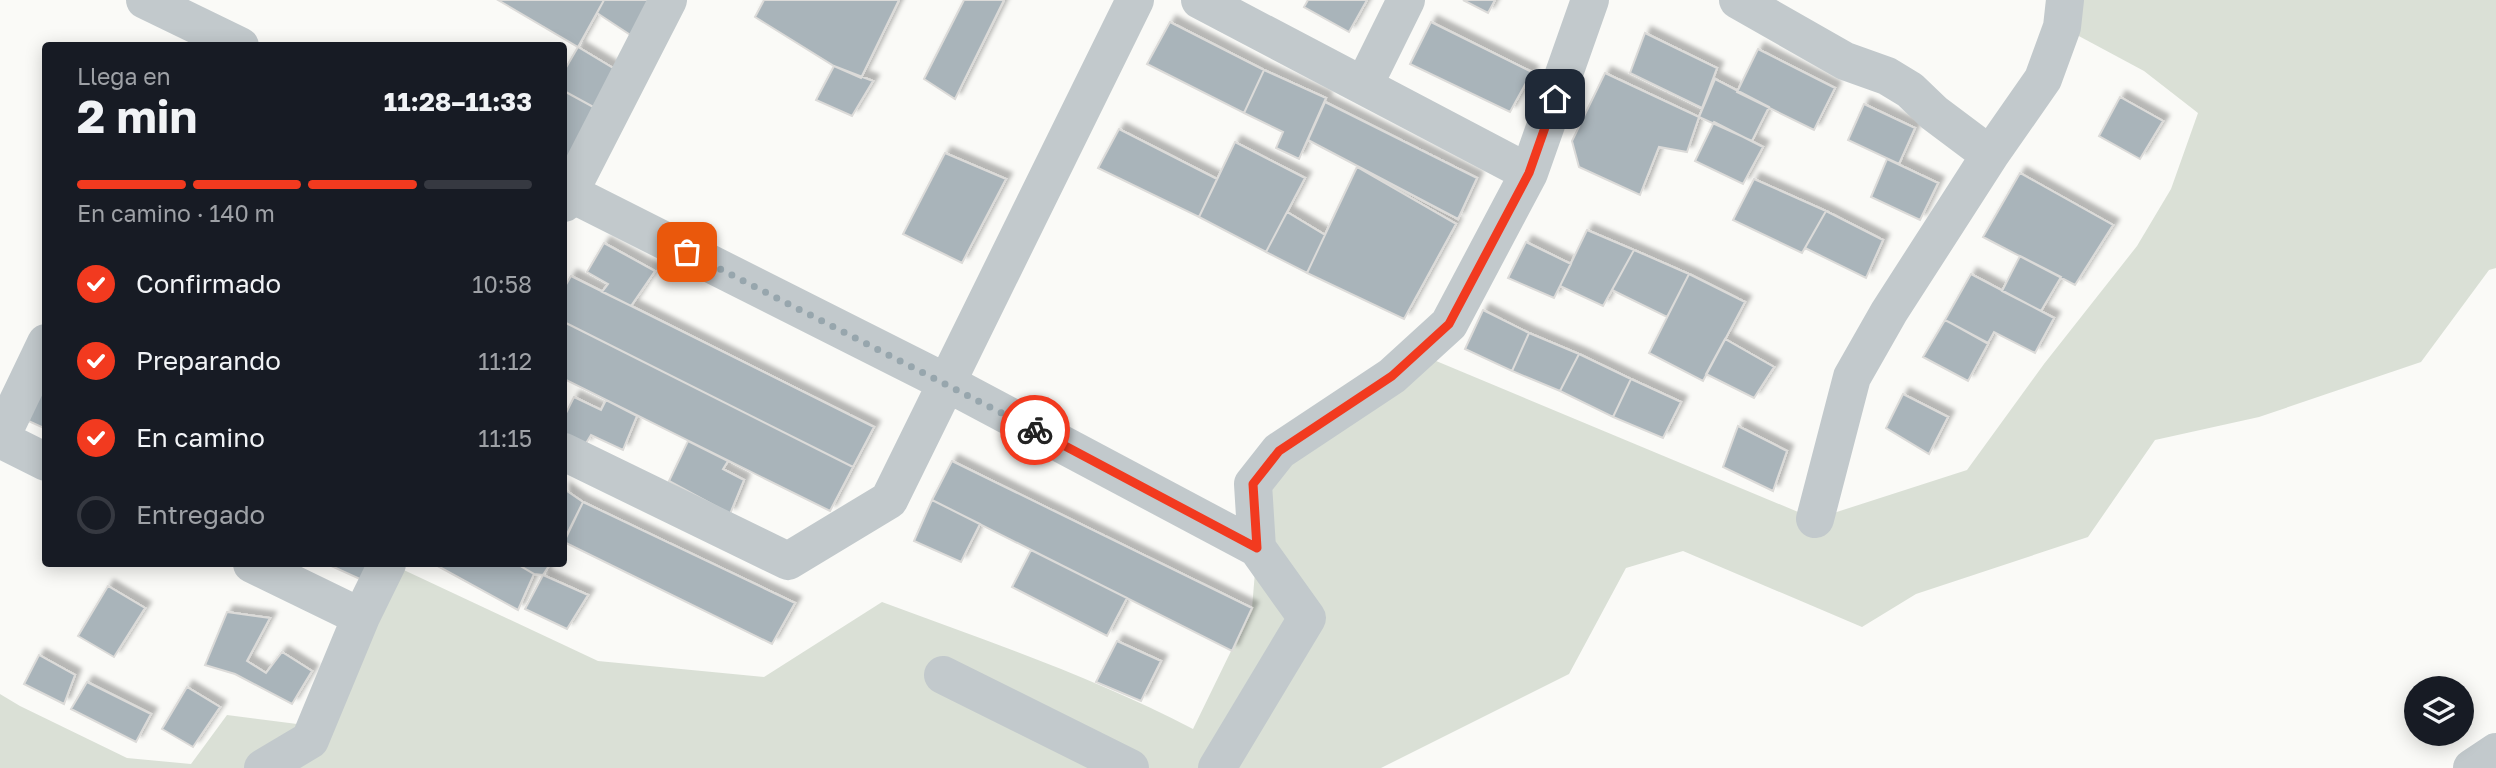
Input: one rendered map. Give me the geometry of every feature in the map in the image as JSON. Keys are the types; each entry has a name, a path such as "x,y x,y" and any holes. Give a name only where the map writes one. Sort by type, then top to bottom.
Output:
{"street":[{"path":"145,0 232,42"},
{"path":"567,191 668,0"},
{"path":"567,453 788,561 889,500 1135,0"},
{"path":"1200,0 1529,173"},
{"path":"1364,85 1406,0"},
{"path":"1257,548 1253,484 1279,451 1392,376 1449,324 1529,173 1590,0"},
{"path":"1738,0 1845,61 1887,76 1910,90 1934,113 1990,155"},
{"path":"1815,519 1852,377 1889,312 1990,155 2043,79 2062,27 2065,0"},
{"path":"567,196 947,383 1257,548 1307,618 1217,768"},
{"path":"42,351 0,439 42,459"},
{"path":"258,567 361,617"},
{"path":"263,768 310,740 361,617 386,567"},
{"path":"943,675 1130,768"},
{"path":"2472,768 2496,752"}],"shaded area":[{"path":"2065,0 2496,0 2496,268 2489,270 2421,362 2259,417 2155,440 2088,537 1916,594 1862,627 1683,551 1626,568 1569,674 1381,768 0,768 0,694 127,758 191,764 227,715 305,725 389,567 397,567 598,661 764,677 882,602 1079,676 1193,729 1252,608 1257,548 1253,484 1417,353 1815,519 1967,470 2044,364 2137,246 2171,189 2198,113 2144,71 2062,27"}],"building":[{"path":"498,0 604,0 578,47"},
{"path":"604,0 651,0 635,38 597,13"},
{"path":"764,0 899,0 861,78 834,66 755,17"},
{"path":"964,0 1004,0 955,99 924,79"},
{"path":"1308,0 1367,0 1349,32 1304,7"},
{"path":"1463,0 1495,0 1488,13"},
{"path":"1170,22 1264,70 1244,113 1147,64"},
{"path":"1431,22 1532,72 1510,112 1410,64"},
{"path":"1645,33 1717,68 1702,108 1630,73"},
{"path":"578,47 618,71 597,109 567,93 567,66"},
{"path":"1758,49 1835,88 1814,130 1737,92"},
{"path":"834,66 873,81 852,116 816,100"},
{"path":"1264,70 1326,98 1299,159 1276,148 1283,132 1244,113"},
{"path":"1605,73 1699,117 1687,152 1659,147 1640,195 1579,167 1572,141"},
{"path":"1715,79 1769,107 1752,141 1699,117"},
{"path":"567,93 597,109 567,159"},
{"path":"2120,97 2163,121 2140,159 2099,136"},
{"path":"1325,102 1477,178 1458,219 1308,140"},
{"path":"1864,104 1915,128 1899,164 1848,140"},
{"path":"1714,122 1763,147 1743,184 1695,161"},
{"path":"1119,129 1217,179 1199,217 1098,168"},
{"path":"1235,142 1305,178 1266,252 1199,217"},
{"path":"945,153 1006,179 962,263 903,234"},
{"path":"1887,159 1938,183 1920,220 1871,197"},
{"path":"1357,167 1456,224 1404,319 1307,273"},
{"path":"2020,173 2113,225 2075,285 1983,237"},
{"path":"1754,179 1826,211 1802,253 1733,220"},
{"path":"1826,211 1883,240 1866,278 1805,248"},
{"path":"1287,212 1325,235 1307,273 1266,252"},
{"path":"1587,230 1634,250 1603,306 1560,286"},
{"path":"1526,242 1571,264 1554,298 1508,278"},
{"path":"604,243 655,271 631,306 602,292 608,284 587,272"},
{"path":"1634,250 1689,274 1667,317 1612,290"},
{"path":"2020,256 2061,277 2041,311 2002,291"},
{"path":"1689,274 1745,302 1703,381 1649,353"},
{"path":"1971,274 2054,318 2035,353 1994,332 1988,343 1945,320"},
{"path":"571,276 874,427 853,467 567,324 567,283"},
{"path":"1483,310 1529,333 1512,371 1465,349"},
{"path":"1945,320 1988,344 1968,381 1923,357"},
{"path":"567,324 853,467 830,511 567,380"},
{"path":"1529,333 1579,354 1560,391 1512,371"},
{"path":"1725,339 1774,367 1754,398 1706,374"},
{"path":"1579,354 1631,379 1613,417 1560,391"},
{"path":"1631,379 1681,402 1663,438 1613,417"},
{"path":"42,385 42,427 24,419"},
{"path":"1903,394 1948,417 1929,454 1886,428"},
{"path":"574,397 601,410 606,400 637,416 623,450 591,435 585,445 567,436 567,411"},
{"path":"1738,426 1787,451 1773,491 1723,467"},
{"path":"688,441 728,461 723,469 744,480 730,514 669,481"},
{"path":"952,461 1252,608 1232,651 932,500"},
{"path":"567,491 583,502 567,534"},
{"path":"932,500 980,524 961,562 914,541"},
{"path":"583,502 795,603 772,644 567,543 567,536"},
{"path":"1031,550 1127,598 1107,636 1012,587"},
{"path":"334,567 368,567 362,580"},
{"path":"439,567 522,567 534,574 518,610"},
{"path":"522,567 548,567 543,575 534,574"},
{"path":"543,575 588,595 567,629 525,609"},
{"path":"108,586 145,608 114,657 78,636"},
{"path":"227,612 270,618 247,661 266,673 282,652 312,671 292,704 235,674 205,665"},
{"path":"1117,641 1161,661 1141,701 1096,682"},
{"path":"39,655 75,675 64,704 24,684"},
{"path":"87,682 151,714 136,742 71,709"},
{"path":"187,687 220,707 193,747 162,729"}],"way so far":[{"path":"687,252 1035,430"}],"route":[{"path":"1035,430 1257,548 1253,484 1279,451 1392,376 1449,324 1518,197 1555,99"}]}
